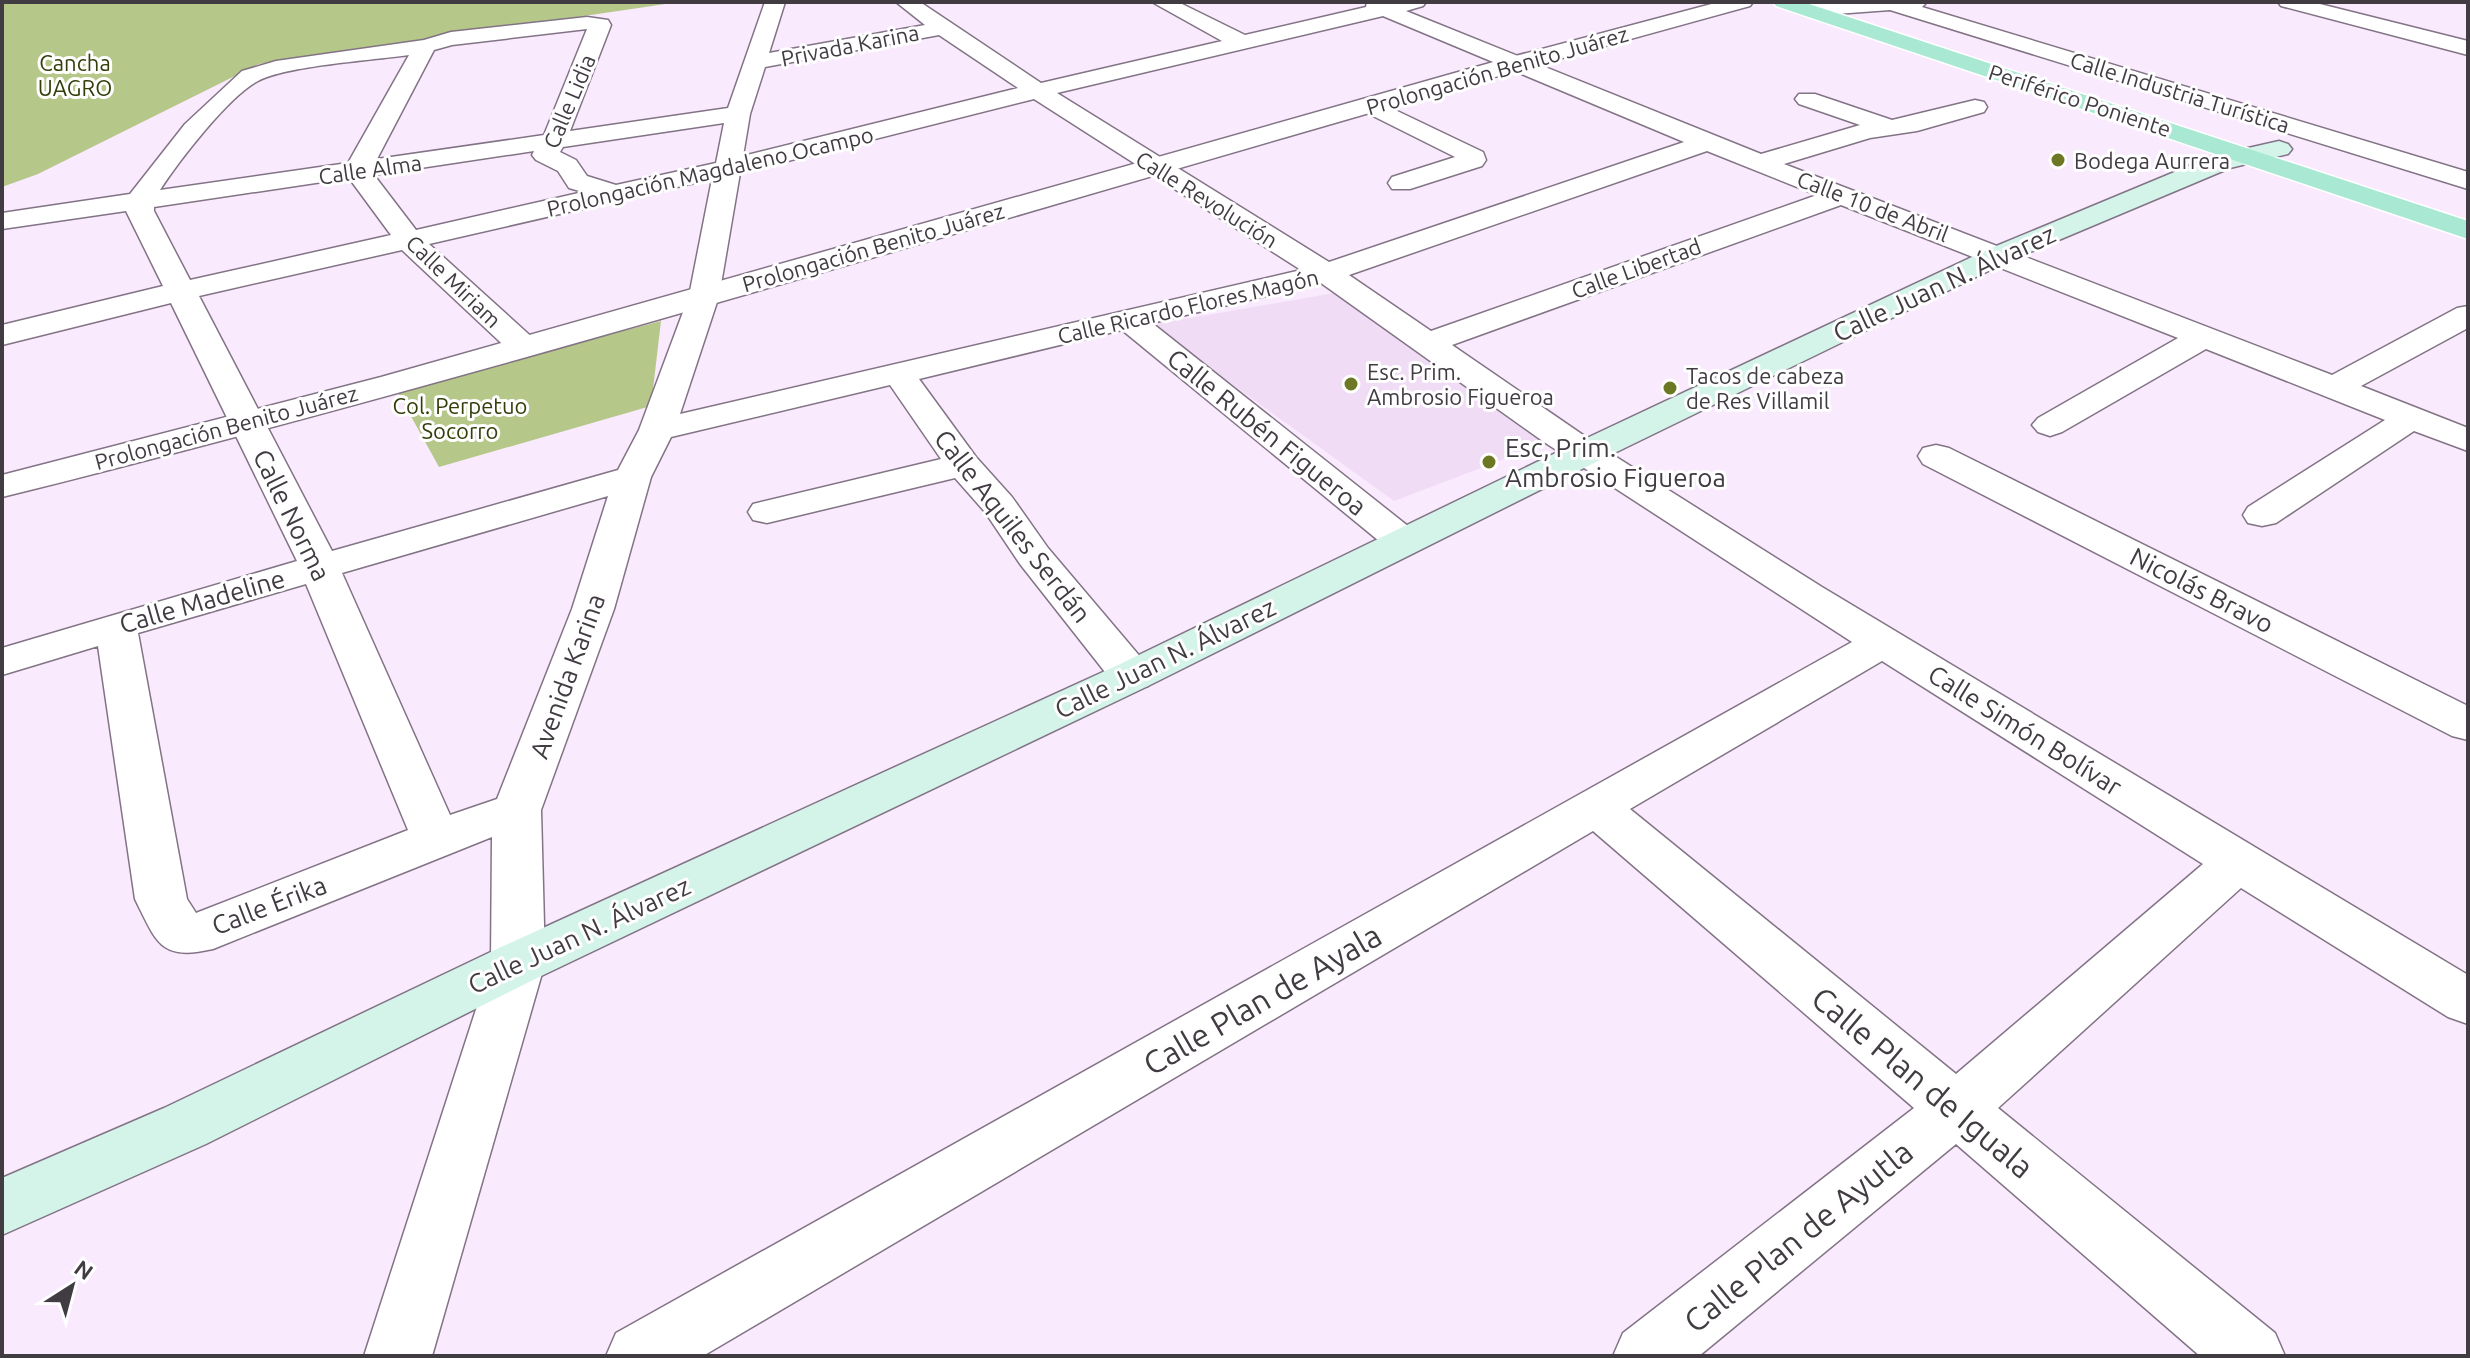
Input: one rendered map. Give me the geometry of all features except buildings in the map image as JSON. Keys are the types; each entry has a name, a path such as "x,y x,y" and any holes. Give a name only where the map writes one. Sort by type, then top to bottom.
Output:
{"main road":[{"name":"Periférico Poniente","path":"1783,2 1820,6 2263,152 2468,230"},
{"name":"Periférico Poniente","path":"1820,6 2263,152 2468,209"},
{"name":"Calle Juan N. Álvarez","path":"2,1207 185,1126 518,963 1132,676 1585,453 1999,255 2222,162 2263,152"}],"street":[{"name":"Avenida Karina","path":"398,1356 518,963 517,810 593,609 633,477 657,430 704,296 738,114 775,2"},
{"name":"Calle Revolución","path":"906,2 1036,91 1430,342 1585,453"},
{"path":"1162,2 1243,43"},
{"name":"Prolongación Magdaleno Ocampo","path":"2,335 182,291 728,168 1243,43 1378,6 1416,2"},
{"name":"Prolongación Benito Juárez","path":"2,486 524,347 1154,165 1743,2"},
{"path":"1820,6 1917,2"},
{"path":"2288,2 2468,48"},
{"name":"Calle Industria Turística","path":"1891,4 2468,181"},
{"name":"Calle 10 de Abril","path":"1378,6 1512,64 1759,163 2468,440"},
{"name":"Calle Lidia","path":"425,46 451,39 587,23 600,25 554,140 545,155 567,166 578,182 616,194"},
{"name":"Privada Karina","path":"757,62 942,28"},
{"path":"140,202 148,186 194,129 250,76 276,68 425,46"},
{"path":"357,171 425,46"},
{"path":"1807,99 1888,127"},
{"path":"1370,105 1474,157 1473,160 1401,183"},
{"path":"1759,163 1888,127 1917,124 1975,107"},
{"name":"Calle Alma","path":"2,221 738,114"},
{"name":"Calle Juan N. Álvarez","path":"2263,152 2338,141"},
{"name":"Calle Ricardo Flores Magón","path":"657,430 1326,273 1708,142"},
{"name":"Calle Miriam","path":"357,171 410,242 524,347"},
{"name":"Calle Libertad","path":"1430,342 1843,195"},
{"name":"Calle Norma","path":"140,202 140,211 319,568 436,838"},
{"path":"2334,387 2468,315"},
{"name":"Calle Rubén Figueroa","path":"1130,321 1404,542"},
{"path":"2050,425 2205,336"},
{"name":"Calle Aquiles Serdán","path":"897,372 963,465 999,505 1034,556 1132,676"},
{"path":"2262,515 2411,418"},
{"name":"Calle Simón Bolívar","path":"1585,453 1883,642 2468,1002"},
{"name":"Nicolás Bravo","path":"1936,456 2468,725"},
{"path":"767,512 963,465"},
{"name":"Calle Madeline","path":"2,662 116,626 633,477"},
{"name":"Calle Érika","path":"116,626 161,899 173,922 185,935 213,929 436,838 517,810"},
{"name":"Calle Plan de Ayala","path":"640,1356 1883,642"},
{"name":"Calle Plan de Iguala","path":"1596,807 2251,1356"},
{"name":"Calle Plan de Ayutla","path":"1647,1356 1955,1110 2238,862"}],"shaded area":[{"name":"Esc. Prim. Ambrosio Figueroa","path":"1346,291 1549,442 1394,501 1150,325"}],"green space":[{"name":"Cancha UAGRO","path":"2,2 679,2 259,64 38,174 2,187"},
{"name":"Col. Perpetuo Socorro","path":"661,321 651,406 439,467 397,391"}],"place":[{"name":"Bodega Aurrera","path":"2058,160"},
{"name":"Esc. Prim. Ambrosio Figueroa","path":"1351,384"},
{"name":"Tacos de cabeza de Res Villamil","path":"1670,388"},
{"name":"Esc, Prim. Ambrosio Figueroa","path":"1489,462"}]}
